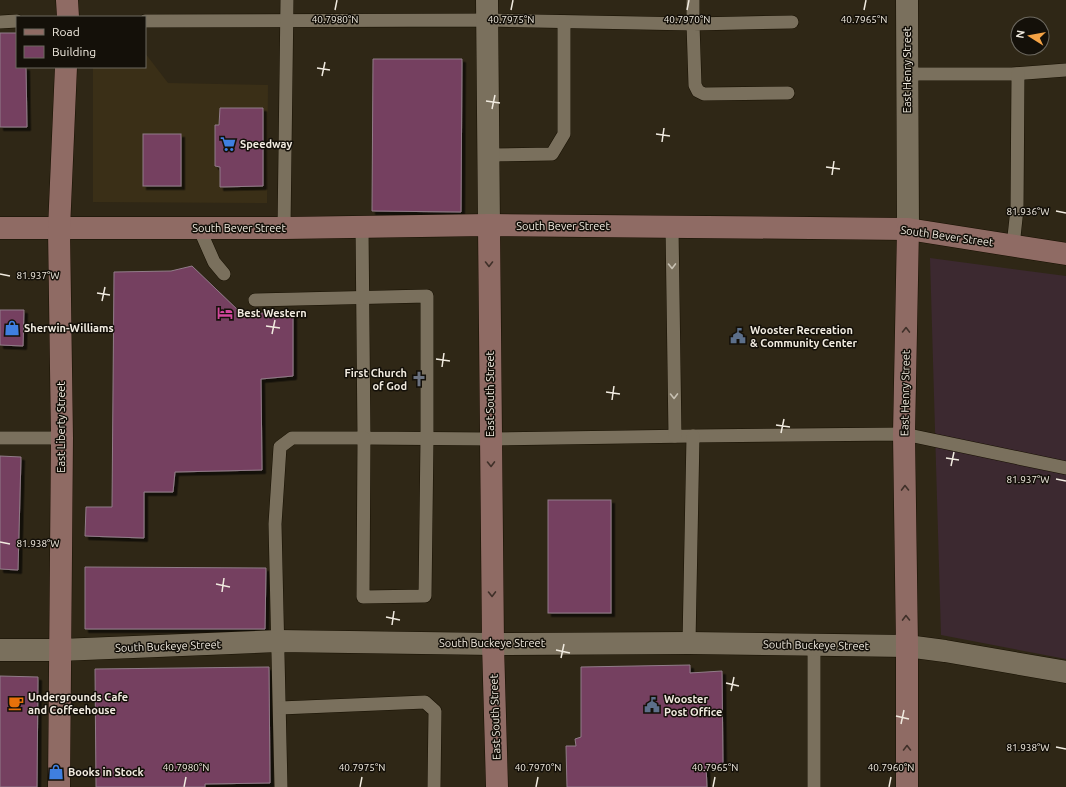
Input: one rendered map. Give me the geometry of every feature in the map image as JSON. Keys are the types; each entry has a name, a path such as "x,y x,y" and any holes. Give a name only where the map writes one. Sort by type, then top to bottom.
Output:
{"main road":[{"path":"67,0 68,16"},
{"name":"East Liberty Street","path":"59,787 62,438 59,229 66,68"},
{"name":"South Bever Street","path":"0,228 284,228 489,225 908,229 1066,254"},
{"name":"East South Street","path":"489,225 490,439 497,787"},
{"name":"East Henry Street","path":"907,787 904,434 908,229"}],"street":[{"name":"East Henry Street","path":"907,0 908,229"},
{"name":"East South Street","path":"487,10 489,225"},
{"name":"South Buckeye Street","path":"0,650 60,650 278,641 493,644 689,643 907,646 1066,672"}],"lane":[{"path":"284,228 287,0"},
{"path":"693,0 695,85 698,91 704,94 788,93"},
{"path":"146,21 287,21 487,10 564,22 693,24 792,22"},
{"path":"0,22 16,21"},
{"path":"488,155 552,154 564,134 564,22"},
{"path":"907,74 1018,74 1066,70"},
{"path":"1014,246 1017,209 1018,74"},
{"path":"255,300 362,297 427,296 425,596 363,597 364,438 362,297 362,226"},
{"path":"672,227 675,436"},
{"path":"199,228 214,262 224,274"},
{"path":"282,787 275,524 280,447 292,438 490,439 904,434 1066,468"},
{"path":"689,643 693,436"},
{"path":"0,438 62,438"},
{"path":"814,645 814,787"},
{"path":"280,708 425,702 435,711 434,787"}],"shaded area":[{"path":"146,54 168,83 268,85 267,203 93,202 93,68 146,68"},
{"path":"930,258 1066,276 1066,659 941,635"}],"building":[{"path":"0,33 16,33 16,68 26,68 27,127 0,127"},
{"path":"373,59 462,59 461,212 372,211"},
{"path":"220,108 263,108 263,186 220,187 220,167 215,166 215,125 219,125"},
{"path":"143,134 181,134 181,186 143,186"},
{"path":"192,266 241,313 293,313 293,376 261,379 262,470 175,472 173,492 144,492 144,538 85,536 86,507 112,507 114,272 171,271"},
{"name":"Sherwin-Williams","path":"0,310 24,310 23,346 0,345"},
{"path":"0,456 21,457 18,570 0,569"},
{"path":"548,500 611,500 611,613 548,613"},
{"path":"85,567 266,568 265,629 85,629"},
{"name":"Wooster Post Office","path":"690,665 690,673 722,671 723,765 706,766 707,787 567,787 566,746 576,746 575,739 581,737 581,667"},
{"path":"269,667 270,783 205,784 205,787 96,787 95,669"},
{"path":"0,676 38,677 37,787 0,787"}],"place":[{"name":"Speedway","path":"228,144"},
{"name":"Best Western","path":"225,313"},
{"name":"Sherwin-Williams","path":"12,328"},
{"name":"Wooster Recreation & Community Center","path":"738,336"},
{"name":"First Church of God","path":"419,379"},
{"name":"Undergrounds Cafe and Coffeehouse","path":"16,703"},
{"name":"Wooster Post Office","path":"652,705"},
{"name":"Books in Stock","path":"56,772"}]}
